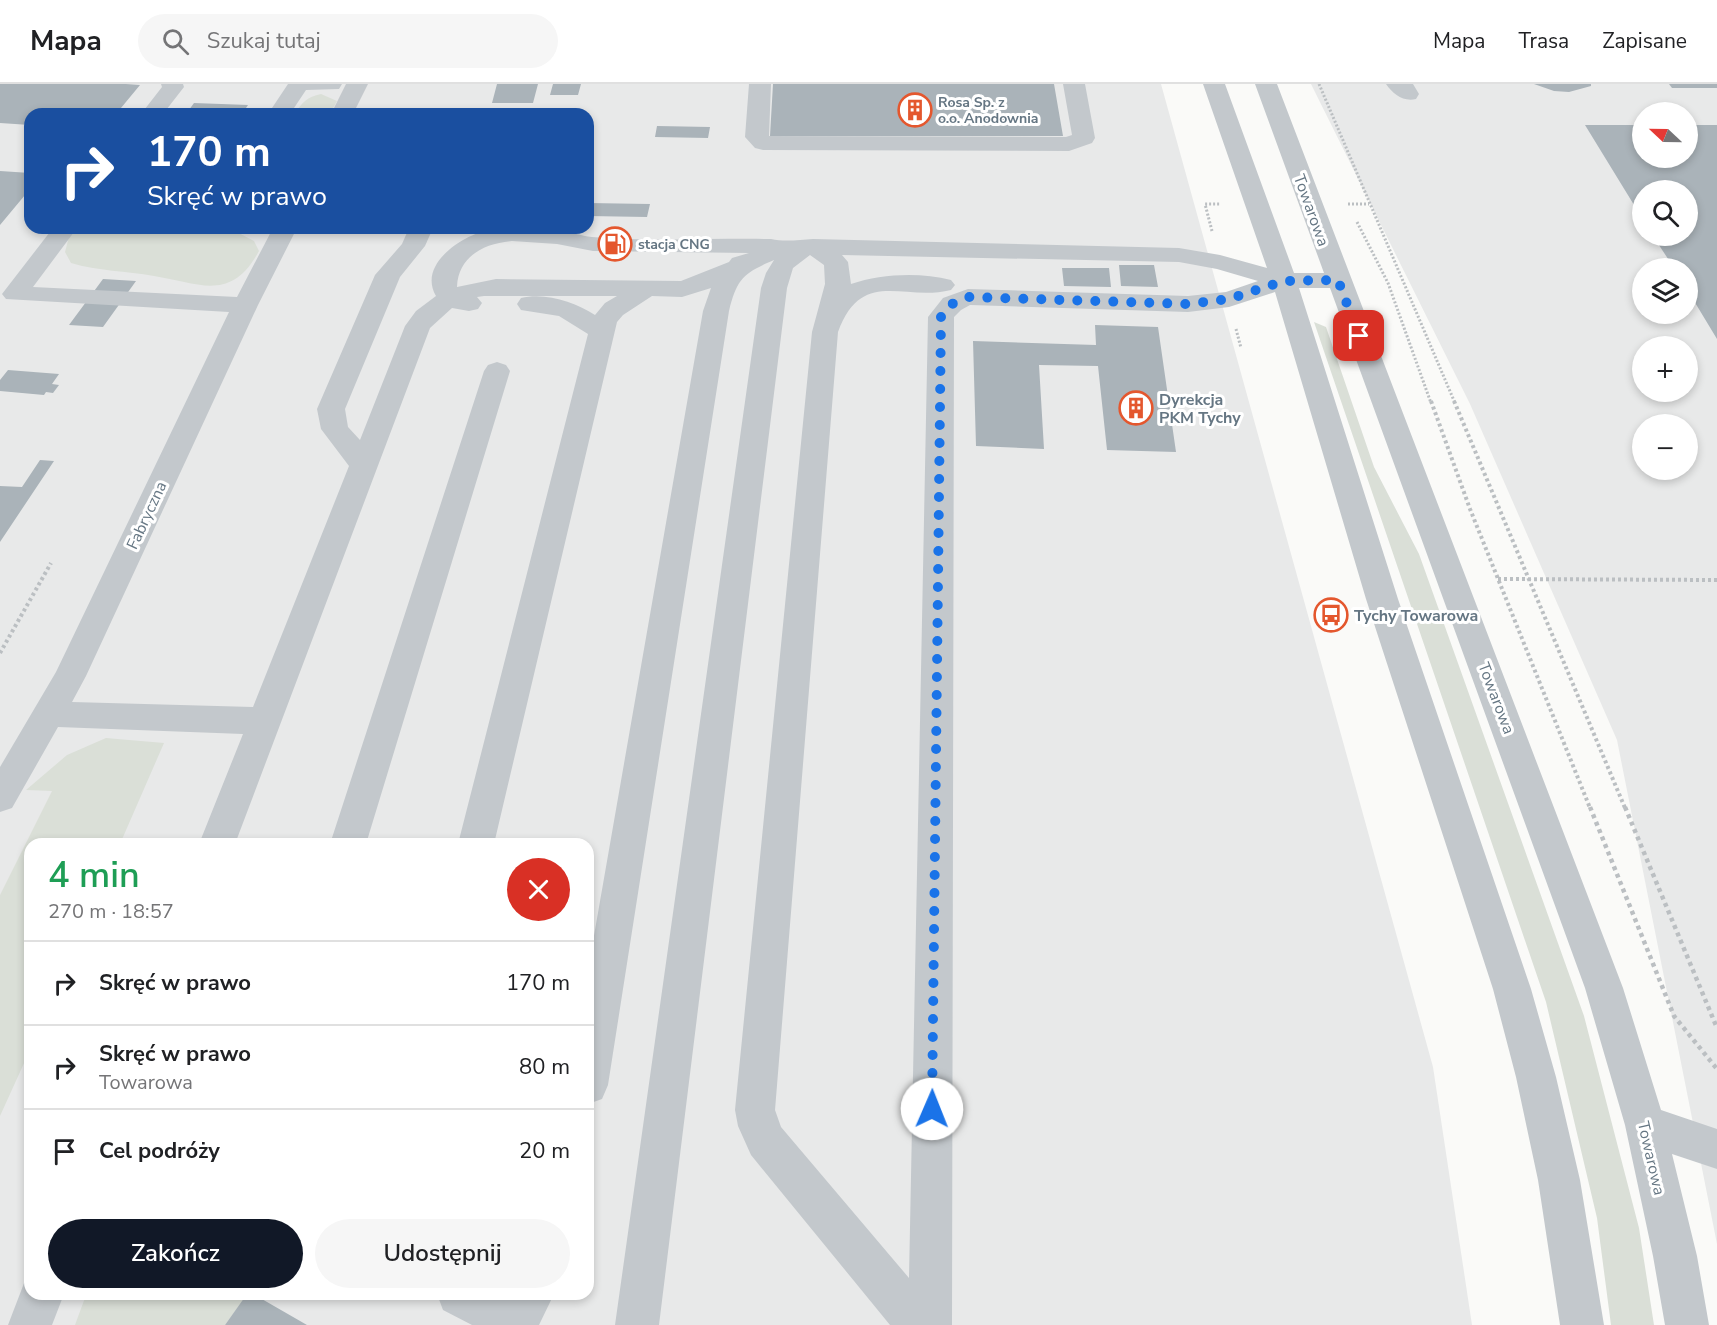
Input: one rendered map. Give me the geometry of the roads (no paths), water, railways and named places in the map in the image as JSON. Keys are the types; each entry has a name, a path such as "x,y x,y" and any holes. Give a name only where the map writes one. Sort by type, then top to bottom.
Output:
{"street":[{"path":"157,108 173,87 172,84"},
{"path":"283,108 299,84"},
{"path":"308,84 331,84"},
{"path":"345,108 357,84"},
{"path":"760,84 756,137 763,143 1057,144 1069,144 1084,138 1074,84"},
{"path":"1214,84 1284,281 1382,599 1512,989 1536,1077 1559,1180 1582,1325"},
{"name":"Towarowa","path":"1266,84 1592,955 1645,1125 1675,1256 1687,1325"},
{"path":"8,303 60,234"},
{"name":"Fabryczna","path":"0,798 70,676 245,305 273,234"},
{"path":"364,465 335,429 331,409 405,234"},
{"path":"388,275 413,246 418,234"},
{"path":"502,234 486,238 462,250 453,260 446,273 444,284 450,298 462,303 546,305 562,308 581,316 601,332"},
{"path":"514,234 512,264 518,274 529,284 539,288"},
{"path":"538,234 592,244 802,246 1179,255 1220,262 1284,281"},
{"path":"637,1325 774,288 776,277 790,256 802,246"},
{"path":"219,838 418,326 428,312 450,298 478,288 682,289 698,285 741,263 802,246 827,253 836,262 838,284 825,332 755,1110 758,1126 766,1141 919,1325"},
{"path":"930,1325 942,249"},
{"path":"594,1049 716,311 729,276 741,263"},
{"path":"829,314 841,299 858,289 895,283 941,301 954,302 968,297 1188,304 1229,299 1284,281 1338,280"},
{"path":"477,838 604,321 614,309 644,290"},
{"path":"8,303 245,305"},
{"path":"350,838 497,371"},
{"path":"48,714 265,722"},
{"path":"1645,1125 1717,1149"},
{"path":"30,1325 40,1300"},
{"path":"477,1300 522,1315"}],"place":[{"name":"Rosa Sp. z o.o. Anodownia","path":"915,110"},
{"name":"stacja CNG","path":"615,244"},
{"name":"Dyrekcja PKM Tychy","path":"1136,408"},
{"name":"Tychy Towarowa","path":"1331,615"}]}
